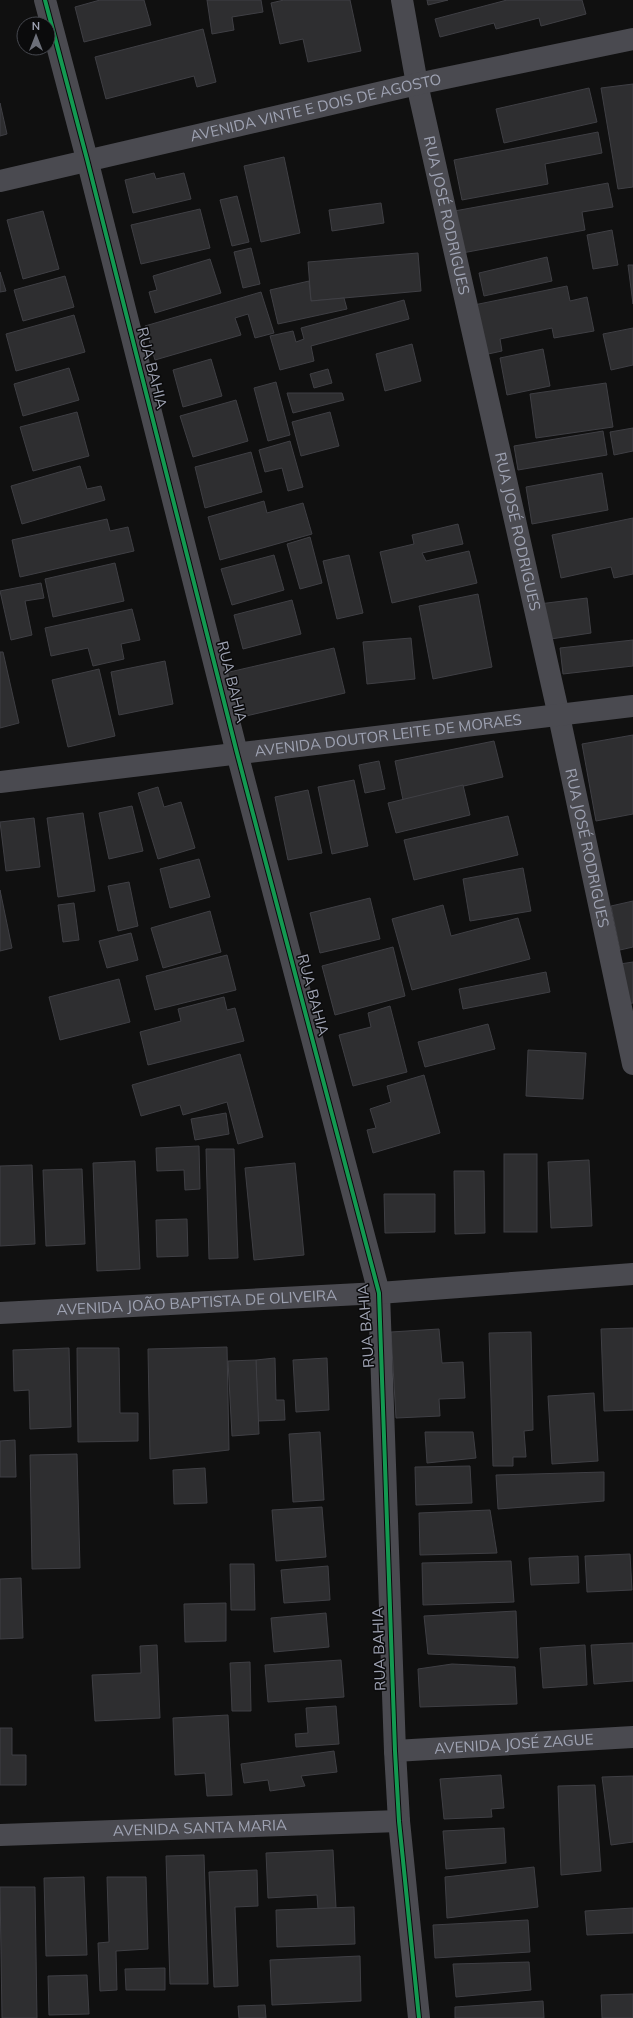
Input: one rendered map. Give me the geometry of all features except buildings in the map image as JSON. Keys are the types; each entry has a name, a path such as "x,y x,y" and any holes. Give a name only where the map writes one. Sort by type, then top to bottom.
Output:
{"street":[{"name":"RUA BAHIA","path":"45,0 88,160 237,753 379,1293 395,1751 399,1821 419,2018"},
{"name":"RUA JOSÉ RODRIGUES","path":"402,0 417,84 559,716 633,1064"},
{"name":"AVENIDA VINTE E DOIS DE AGOSTO","path":"0,181 417,84 633,39"},
{"name":"AVENIDA DOUTOR LEITE DE MORAES","path":"0,782 633,706"},
{"name":"AVENIDA JOÃO BAPTISTA DE OLIVEIRA","path":"0,1314 379,1293 633,1274"},
{"name":"AVENIDA JOSÉ ZAGUE","path":"395,1751 633,1737"},
{"name":"AVENIDA SANTA MARIA","path":"0,1835 399,1821"}],"cycle path":[{"path":"45,0 87,159 237,753 379,1293 395,1751 399,1821 419,2018"}]}
